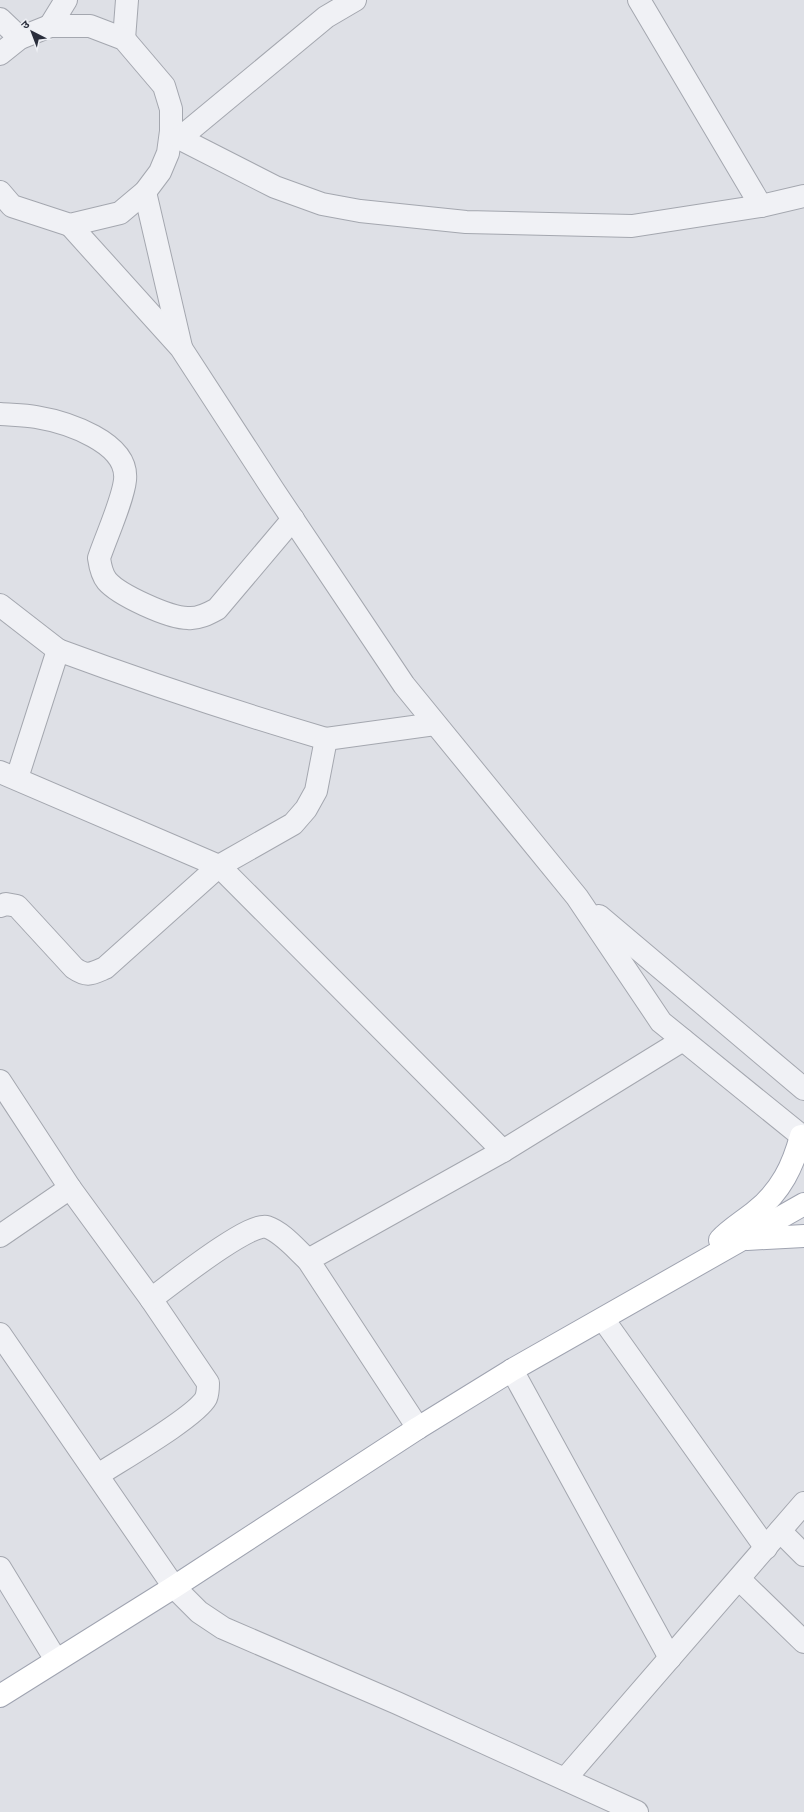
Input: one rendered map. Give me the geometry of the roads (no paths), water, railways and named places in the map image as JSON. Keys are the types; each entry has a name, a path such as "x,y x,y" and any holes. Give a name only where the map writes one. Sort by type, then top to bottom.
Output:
{"main road":[{"path":"696,1266 723,1236 757,1210 783,1181 795,1160 802,1137"},
{"path":"0,1696 174,1587 418,1428 512,1370 804,1204"},
{"path":"742,1239 804,1236"}],"street":[{"path":"50,26 66,0"},
{"path":"124,39 127,0"},
{"path":"70,225 120,213 146,192 160,172 175,136 326,17 355,0"},
{"path":"639,0 761,206"},
{"path":"0,19 20,38"},
{"path":"0,54 20,38 50,26 90,26 124,39 164,86 171,109 175,136"},
{"path":"175,136 276,187 322,204 360,211 466,222 632,226 761,206 804,196"},
{"path":"0,192 12,206 70,225 181,348 404,685 577,897 661,1022 802,1137"},
{"path":"146,192 181,348"},
{"path":"0,414 35,416 67,424 106,443 124,464 125,480 99,558 101,570 107,581 130,597 157,611 187,618 205,616 217,609 293,519"},
{"path":"0,605 58,650 145,683 233,712 326,739 435,724"},
{"path":"58,650 8,775 219,866 503,1150"},
{"path":"0,906 6,904 18,906 74,968 83,974 92,974 105,968 219,866 292,824 306,809 316,791 326,739"},
{"path":"577,897 804,1089"},
{"path":"308,1260 503,1150 683,1040"},
{"path":"0,1081 70,1188 151,1299 208,1383 206,1398 198,1407 183,1419 98,1475"},
{"path":"0,1236 70,1188"},
{"path":"151,1299 236,1237 258,1226 267,1226 277,1232 308,1260 418,1428"},
{"path":"603,1319 766,1548"},
{"path":"0,1334 174,1587 199,1612 222,1628 397,1703 637,1812"},
{"path":"512,1370 670,1658"},
{"path":"565,1779 804,1503"},
{"path":"780,1531 804,1555"},
{"path":"0,1568 56,1660"},
{"path":"739,1579 804,1642"}]}
